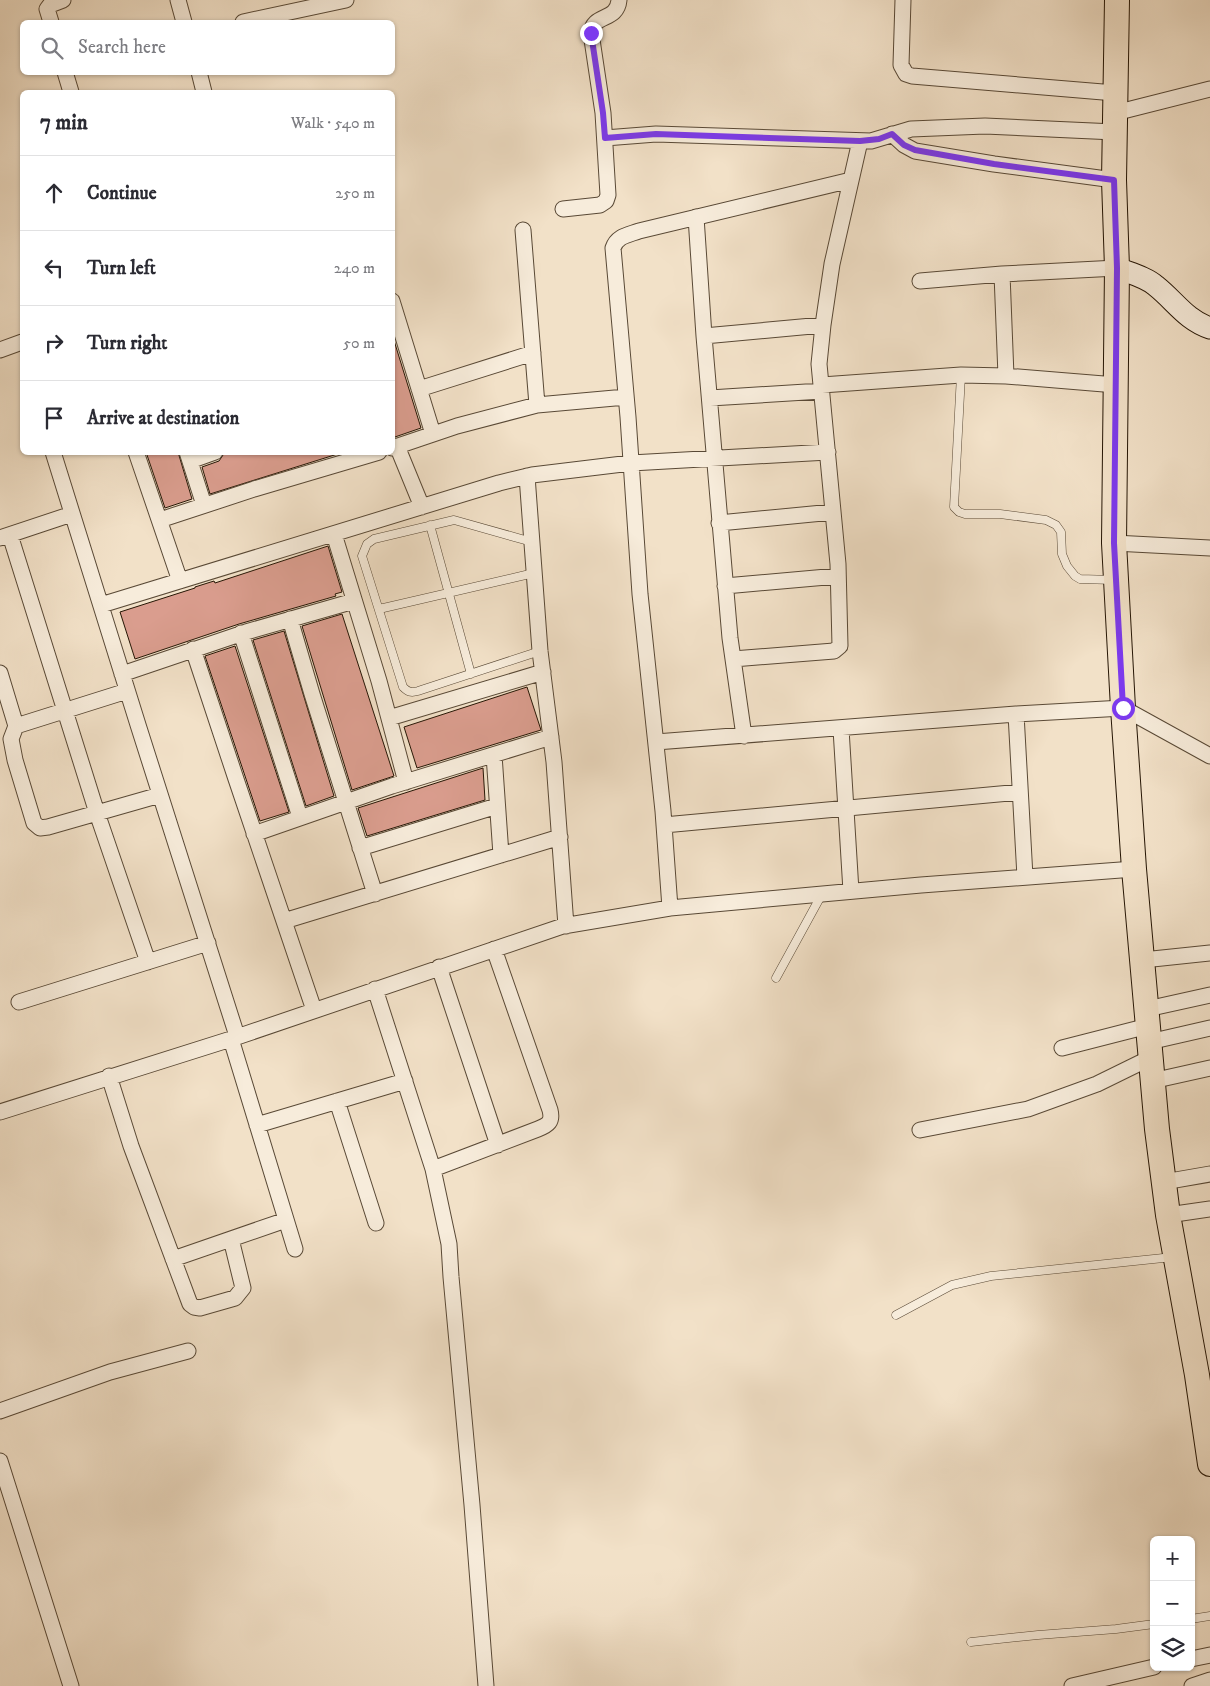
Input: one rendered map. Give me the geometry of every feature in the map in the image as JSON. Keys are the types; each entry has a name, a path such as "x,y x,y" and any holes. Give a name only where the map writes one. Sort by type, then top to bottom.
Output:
{"main road":[{"path":"1117,0 1114,180 1117,268 1114,543 1123,708 1149,1043 1164,1182 1175,1256 1203,1374 1210,1464"}],"street":[{"path":"50,20 47,9 50,5 63,0"},
{"path":"178,0 183,20"},
{"path":"252,20 346,0"},
{"path":"563,209 600,205 606,200 608,195 603,113 595,64 592,27 595,23 614,13 619,0"},
{"path":"903,0 901,65 906,74 1115,113"},
{"path":"66,75 70,90"},
{"path":"200,75 204,90"},
{"path":"605,138 656,134 860,141 879,139 911,129 985,126 1115,113 1210,89"},
{"path":"892,134 904,145 915,150 994,164 1114,180"},
{"path":"733,659 834,652 838,649 841,641 833,512 819,364 832,264 860,141"},
{"path":"670,908 664,825 640,594 613,248 616,241 622,236 639,231 852,180"},
{"path":"696,217 725,586 744,736"},
{"path":"523,230 537,404"},
{"path":"920,281 1002,274 1117,268 1154,284 1183,313 1201,325 1210,328"},
{"path":"1002,274 1006,376"},
{"path":"395,311 433,434"},
{"path":"704,336 823,324"},
{"path":"0,350 20,346"},
{"path":"419,389 533,353"},
{"path":"710,398 962,375 1006,376 1116,385"},
{"path":"422,507 395,447 457,426 537,404 626,397"},
{"path":"101,605 527,476 631,463 828,452"},
{"path":"54,455 208,944 257,1125 295,1249"},
{"path":"137,455 180,581"},
{"path":"160,520 340,458 360,455"},
{"path":"189,457 204,506"},
{"path":"527,476 540,651 551,737 566,926"},
{"path":"720,523 833,512"},
{"path":"72,514 5,536 148,962"},
{"path":"334,534 389,718 406,782"},
{"path":"1114,543 1210,548"},
{"path":"725,586 838,576"},
{"path":"122,674 241,633 354,601"},
{"path":"290,619 360,848 376,894"},
{"path":"241,633 300,817"},
{"path":"193,650 314,1010"},
{"path":"389,718 543,672"},
{"path":"0,673 16,726 11,739 15,760 34,823 40,828 48,828 160,795"},
{"path":"16,726 127,691"},
{"path":"656,742 1016,714 1123,708 1210,756"},
{"path":"1016,714 1025,877"},
{"path":"841,729 852,891"},
{"path":"254,834 406,782 551,737"},
{"path":"494,755 501,855"},
{"path":"664,825 1020,792"},
{"path":"360,848 497,806"},
{"path":"284,922 560,837"},
{"path":"0,1112 234,1037 566,926 670,908 852,891 1134,869"},
{"path":"18,1002 208,944"},
{"path":"433,1169 547,1125 551,1120 494,949"},
{"path":"1143,960 1210,953"},
{"path":"439,967 498,1145"},
{"path":"375,989 433,1169 449,1244 486,1686"},
{"path":"920,1130 1034,1107 1097,1084 1210,995"},
{"path":"1062,1048 1149,1043 1210,1028"},
{"path":"1149,1043 1210,1068"},
{"path":"109,1076 130,1146 190,1304 194,1307 200,1308 235,1298 243,1288 232,1239"},
{"path":"257,1125 405,1081"},
{"path":"337,1101 376,1223"},
{"path":"1164,1182 1210,1174"},
{"path":"1168,1215 1210,1209"},
{"path":"174,1259 286,1220"},
{"path":"0,1411 110,1372 188,1351"},
{"path":"0,1461 72,1686"},
{"path":"1195,1658 1210,1655"},
{"path":"1072,1686 1150,1668"},
{"path":"1192,1686 1210,1680"}],"lane":[{"path":"962,375 954,507 959,512 965,514 1000,514 1046,520 1059,528 1061,532 1062,554 1067,566 1075,576 1080,579 1116,580"},
{"path":"532,542 454,520 374,539 364,548 362,556 378,609 407,691 418,691 540,651"},
{"path":"430,525 471,674"},
{"path":"378,609 534,574"},
{"path":"776,978 822,894"},
{"path":"896,1315 940,1290 961,1281 990,1276 1175,1256"},
{"path":"1195,1618 1210,1616"},
{"path":"972,1642 1150,1625"}],"building":[{"path":"395,344 421,428 395,437"},
{"path":"147,455 179,455 192,499 165,508"},
{"path":"223,455 334,455 210,494 202,467 219,461"},
{"path":"328,546 342,592 335,594 336,596 239,624 135,659 120,612"},
{"path":"342,614 394,776 352,790 302,626"},
{"path":"284,631 334,796 306,806 253,640"},
{"path":"235,646 289,812 260,821 205,656"},
{"path":"527,687 541,730 417,768 404,727"},
{"path":"483,768 485,800 367,836 358,808"}],"route":[{"path":"591,33 605,138 656,134 871,141 892,134 904,145 915,150 994,164 1114,180 1117,268 1114,543 1123,708"}]}
